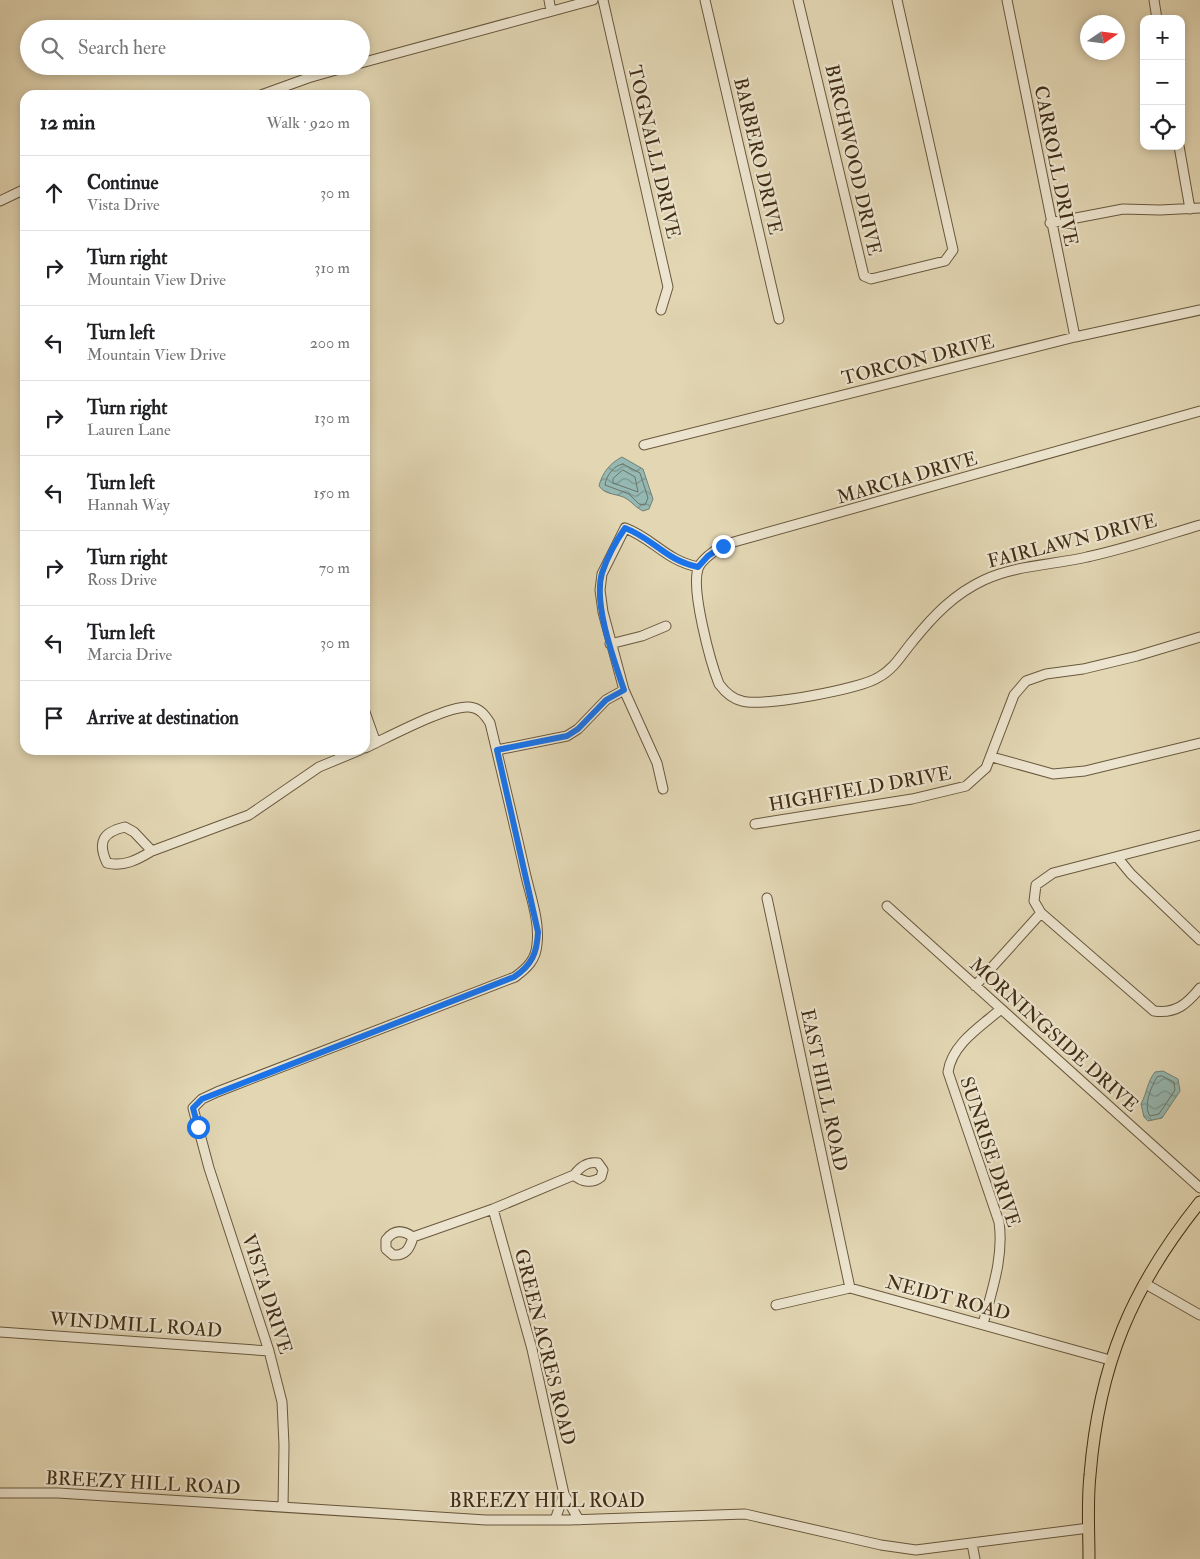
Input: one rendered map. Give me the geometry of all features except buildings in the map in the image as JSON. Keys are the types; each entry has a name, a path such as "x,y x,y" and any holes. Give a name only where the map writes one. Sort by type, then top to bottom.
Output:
{"main road":[{"path":"1089,1559 1090,1478 1094,1432 1110,1360 1144,1282 1181,1226 1200,1202"}],"street":[{"path":"549,0 551,11"},
{"path":"370,61 593,0"},
{"name":"TOGNALLI DRIVE","path":"603,0 668,287 661,310"},
{"name":"BARBERO DRIVE","path":"705,0 779,319"},
{"name":"BIRCHWOOD DRIVE","path":"798,0 864,276 872,279 945,261 953,250 896,0"},
{"name":"CARROLL DRIVE","path":"1007,0 1050,223 1075,337"},
{"path":"1154,0 1157,15"},
{"path":"275,90 318,75"},
{"path":"1180,150 1190,209"},
{"path":"0,201 20,191"},
{"path":"1050,223 1123,209 1200,208"},
{"name":"TORCON DRIVE","path":"644,445 1075,337 1200,310"},
{"name":"MARCIA DRIVE","path":"698,567 708,556 723,546 1200,412"},
{"name":"FAIRLAWN DRIVE","path":"698,567 696,585 698,606 719,684 725,691 741,701 762,702 856,687 879,678 894,666 941,608 963,591 984,580 1028,567 1087,557 1200,525"},
{"path":"663,789 657,763 624,690 610,644 602,604 602,574 625,528 638,533 669,557 682,564 698,567"},
{"path":"610,644 642,636 666,626"},
{"name":"HIGHFIELD DRIVE","path":"755,824 954,791 973,782 986,768 992,757 1014,695 1026,681 1046,674 1083,669 1137,656 1200,637"},
{"path":"370,746 450,710 470,707 478,709 485,715 490,723 497,750 567,736 578,729 606,700 624,690"},
{"path":"370,726 376,743"},
{"path":"992,757 1052,774 1085,772 1200,743"},
{"name":"VISTA DRIVE","path":"283,1507 284,1445 282,1402 269,1351 209,1168 193,1108 202,1099 514,977 528,968 534,958 538,932 497,750"},
{"path":"152,851 134,832 125,827 113,830 104,838 101,851 107,863 120,866 152,851 249,814 319,767 348,755"},
{"path":"1200,835 1053,873 1036,885 1034,901 1041,912 1154,1011 1167,1013 1178,1009 1200,988"},
{"path":"1117,857 1131,874 1200,940"},
{"name":"EAST HILL ROAD","path":"767,898 850,1288"},
{"name":"MORNINGSIDE DRIVE","path":"887,906 1200,1188"},
{"path":"975,986 1041,912"},
{"name":"SUNRISE DRIVE","path":"983,1324 1001,1257 1000,1229 948,1072 950,1060 962,1042 1001,1009"},
{"path":"413,1237 493,1209 574,1175"},
{"name":"GREEN ACRES ROAD","path":"493,1209 532,1349 564,1494 579,1520"},
{"path":"1144,1282 1200,1315"},
{"name":"NEIDT ROAD","path":"776,1305 850,1288 1110,1360"},
{"name":"WINDMILL ROAD","path":"0,1332 269,1351"},
{"name":"BREEZY HILL ROAD","path":"0,1493 58,1494 486,1520 579,1520 745,1514 880,1545 916,1550 1089,1528"},
{"path":"555,1520 564,1494"},
{"path":"972,1544 975,1559"}],"water":[{"path":"622,457 643,469 653,499 649,509 643,511 627,499 609,493 599,486 607,469"},
{"path":"1163,1071 1178,1079 1180,1091 1162,1118 1148,1121 1144,1117 1141,1104 1152,1076 1155,1072"}],"route":[{"path":"198,1127 193,1108 202,1099 514,977 528,968 534,958 538,932 497,750 567,736 578,729 606,700 624,690 610,644 600,590 602,574 615,544 625,528 638,533 669,557 682,564 698,567 708,556 723,546"}]}
